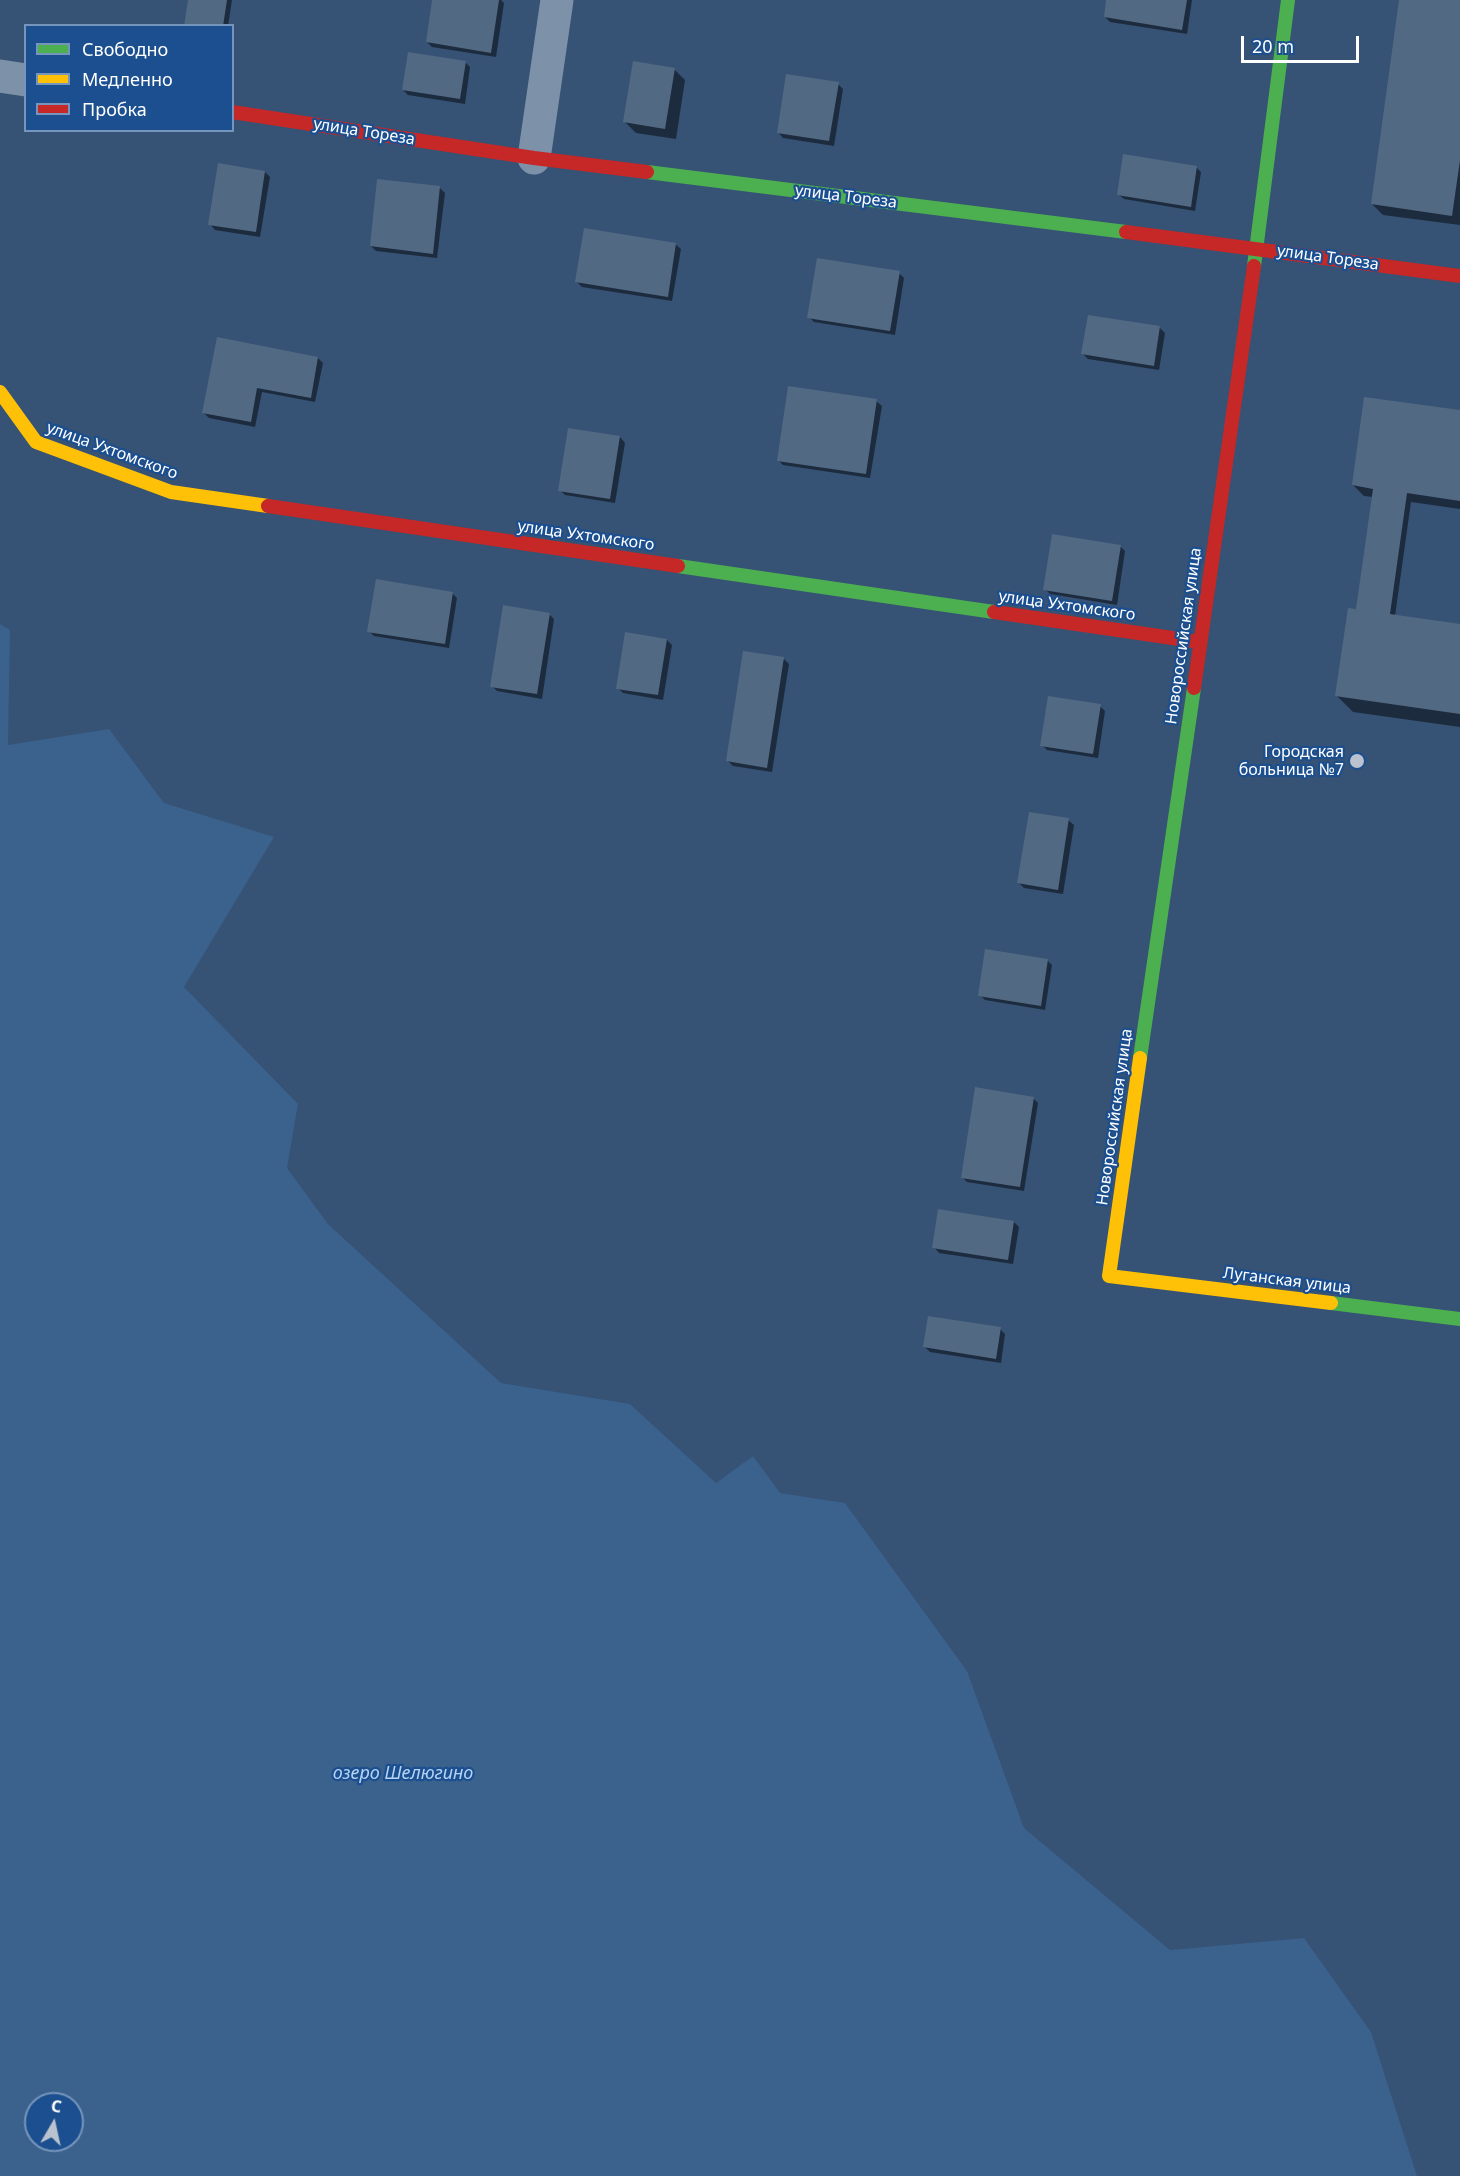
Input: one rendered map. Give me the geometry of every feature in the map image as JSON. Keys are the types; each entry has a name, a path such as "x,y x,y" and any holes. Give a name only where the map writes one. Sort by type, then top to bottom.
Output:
{"street":[{"path":"534,158 557,0"},
{"name":"Новороссийская улица","path":"1109,1276 1257,248 1288,0"},
{"path":"0,76 24,80"},
{"name":"улица Тореза","path":"234,112 534,158 1257,248 1460,276"},
{"name":"улица Ухтомского","path":"0,392 36,442 171,492 1200,642"},
{"name":"Луганская улица","path":"1109,1276 1460,1319"}],"water":[{"name":"озеро Шелюгино","path":"0,624 10,630 8,745 109,729 164,803 274,837 184,987 298,1104 287,1168 328,1224 501,1383 630,1404 716,1483 753,1456 780,1493 845,1503 967,1671 1024,1828 1170,1950 1304,1938 1371,2032 1417,2176 0,2176"}],"building":[{"path":"188,0 227,0 223,24 184,24"},
{"path":"432,0 499,0 491,53 426,42"},
{"path":"1106,0 1187,0 1182,30 1104,17"},
{"path":"1399,0 1460,0 1460,160 1452,216 1371,204"},
{"path":"408,52 466,61 460,99 402,90"},
{"path":"633,61 675,68 665,129 623,122"},
{"path":"786,74 839,82 829,141 777,133"},
{"path":"1123,154 1197,166 1191,207 1117,195"},
{"path":"218,163 265,171 256,232 208,225"},
{"path":"377,179 440,186 433,254 370,246"},
{"path":"584,228 676,243 668,297 575,282"},
{"path":"817,258 900,271 890,331 807,318"},
{"path":"1088,315 1160,326 1154,366 1081,354"},
{"path":"217,337 318,357 311,398 257,388 251,422 202,413"},
{"path":"788,386 877,399 866,474 777,461"},
{"path":"1364,397 1460,410 1460,501 1407,493 1390,614 1460,624 1460,714 1335,696 1348,608 1356,609 1373,489 1352,485"},
{"path":"568,428 620,436 610,499 558,491"},
{"path":"1052,534 1121,545 1112,601 1043,590"},
{"path":"376,579 453,592 445,644 367,632"},
{"path":"503,605 550,613 537,694 490,687"},
{"path":"625,632 667,639 658,695 616,689"},
{"path":"743,651 784,657 767,768 726,761"},
{"path":"1048,696 1101,704 1093,754 1040,746"},
{"path":"1029,812 1069,818 1058,890 1017,883"},
{"path":"985,949 1048,959 1041,1006 978,996"},
{"path":"975,1087 1034,1097 1020,1187 961,1178"},
{"path":"938,1209 1014,1221 1008,1260 932,1248"},
{"path":"928,1316 1001,1327 996,1359 923,1347"}],"traffic: fast":[{"path":"1254,266 1288,0"},
{"path":"647,172 1126,232"},
{"path":"678,566 994,612"},
{"path":"1140,1058 1194,688"},
{"path":"1331,1303 1460,1319"}],"traffic: slow":[{"path":"0,392 36,442 171,492 268,506"},
{"path":"1140,1058 1109,1276 1331,1303"}],"traffic: jam":[{"path":"234,112 534,158 647,172"},
{"path":"1126,232 1460,276"},
{"path":"1194,688 1254,266"},
{"path":"268,506 678,566"},
{"path":"994,612 1200,642"}],"place":[{"name":"Городская больница №7","path":"1357,761"}]}
